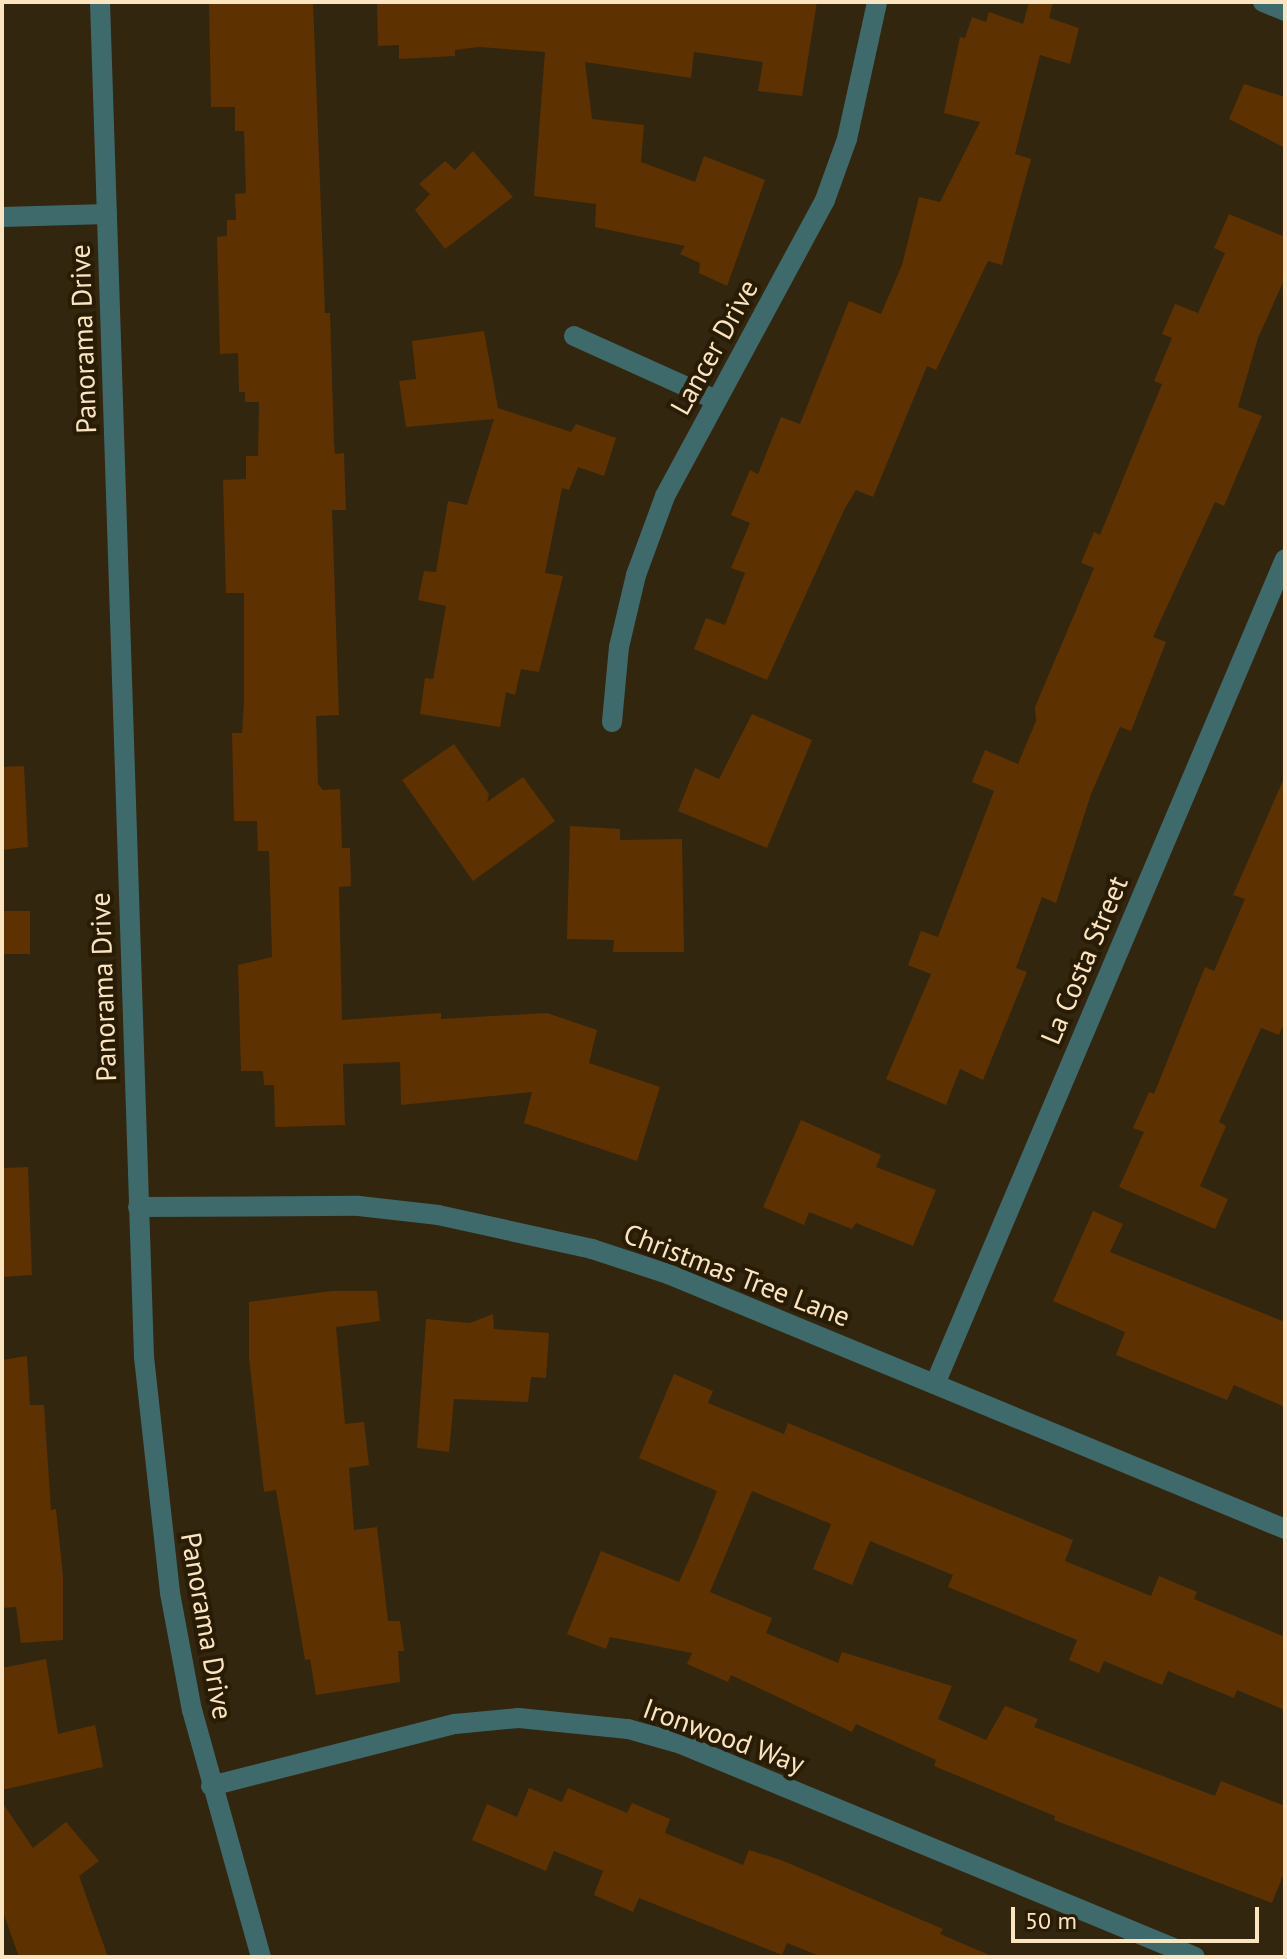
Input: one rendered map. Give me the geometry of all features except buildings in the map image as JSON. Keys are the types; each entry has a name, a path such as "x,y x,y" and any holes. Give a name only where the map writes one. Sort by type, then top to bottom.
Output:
{"street":[{"name":"Panorama Drive","path":"100,2 138,1207 154,1476 170,1593 211,1786 261,1957"},
{"name":"Lancer Drive","path":"612,722 619,647 636,575 665,496 825,200 847,139 877,2"},
{"path":"1263,2 1285,11"},
{"path":"2,217 107,214"},
{"path":"574,336 716,400"},
{"name":"La Costa Street","path":"935,1384 1285,559"},
{"name":"Christmas Tree Lane","path":"138,1207 359,1206 516,1229 668,1274 1285,1529"},
{"name":"Ironwood Way","path":"211,1786 455,1724 519,1718 628,1729 681,1744 1195,1957"}]}
